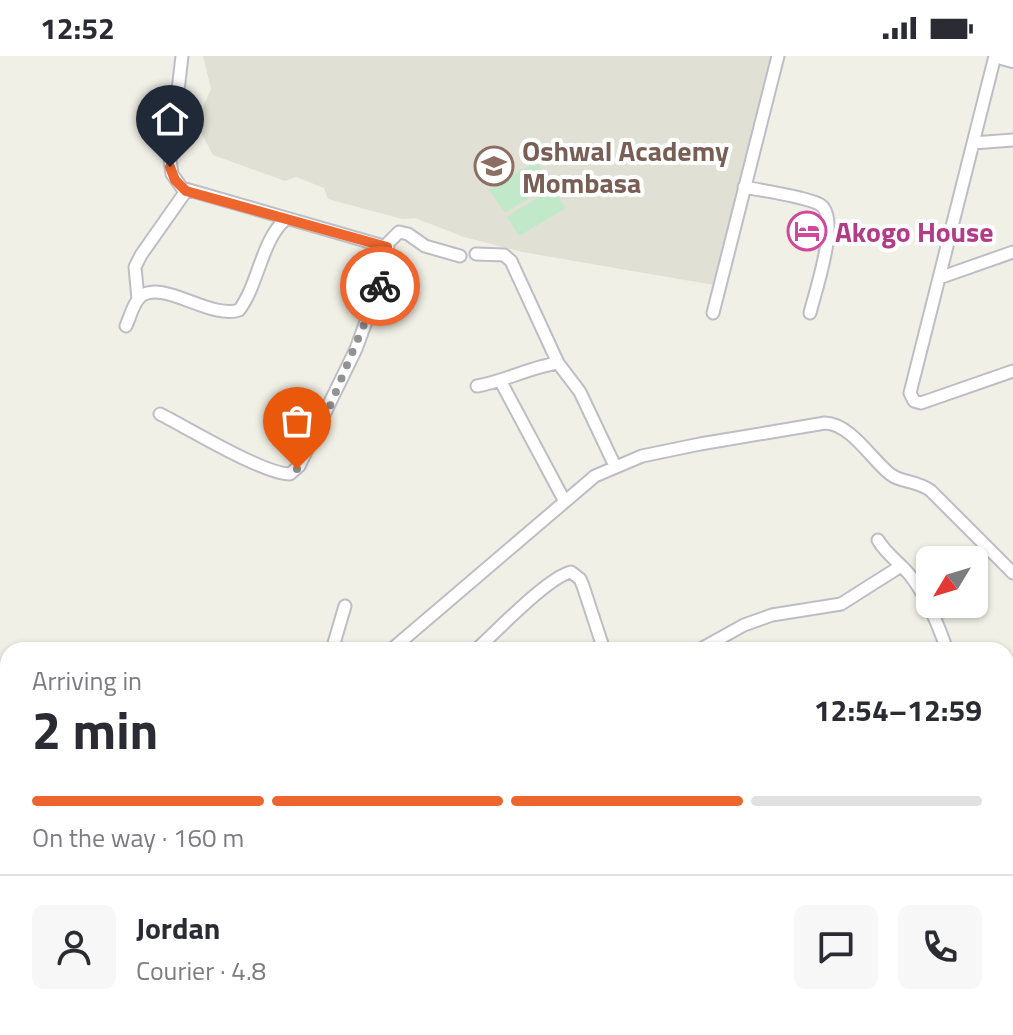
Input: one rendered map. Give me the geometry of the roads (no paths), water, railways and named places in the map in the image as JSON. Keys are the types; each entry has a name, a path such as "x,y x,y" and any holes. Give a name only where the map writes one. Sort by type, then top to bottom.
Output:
{"main road":[{"path":"1002,56 1013,59"}],"street":[{"path":"182,56 170,159 172,174 186,191 387,247"},
{"path":"713,313 778,56"},
{"path":"995,56 910,393 914,401 925,402 1013,371"},
{"path":"973,143 1013,140"},
{"path":"744,187 819,204 828,213 829,232 810,313"},
{"path":"126,326 138,299 135,267 186,191"},
{"path":"138,299 147,293 160,293 221,312 239,310 273,233 285,220"},
{"path":"160,414 248,460 282,474 292,473 318,430 356,349 387,264 387,247 394,234 403,232 425,246 460,256"},
{"path":"939,278 1013,252"},
{"path":"476,254 504,255 511,261 558,363 580,392 615,466"},
{"path":"477,386 501,382 530,369 558,363"},
{"path":"501,382 564,500"},
{"path":"400,642 586,481 615,466 642,456 700,444 833,423 894,477 922,484 931,491 1013,573"},
{"path":"878,540 922,595 943,642"},
{"path":"713,642 744,625 772,615 841,604 901,566"},
{"path":"485,642 561,576 571,572 580,579 601,642"},
{"path":"334,642 345,606"}],"place":[{"name":"Oshwal Academy Mombasa","path":"494,166"},
{"name":"Akogo House","path":"807,231"}]}
